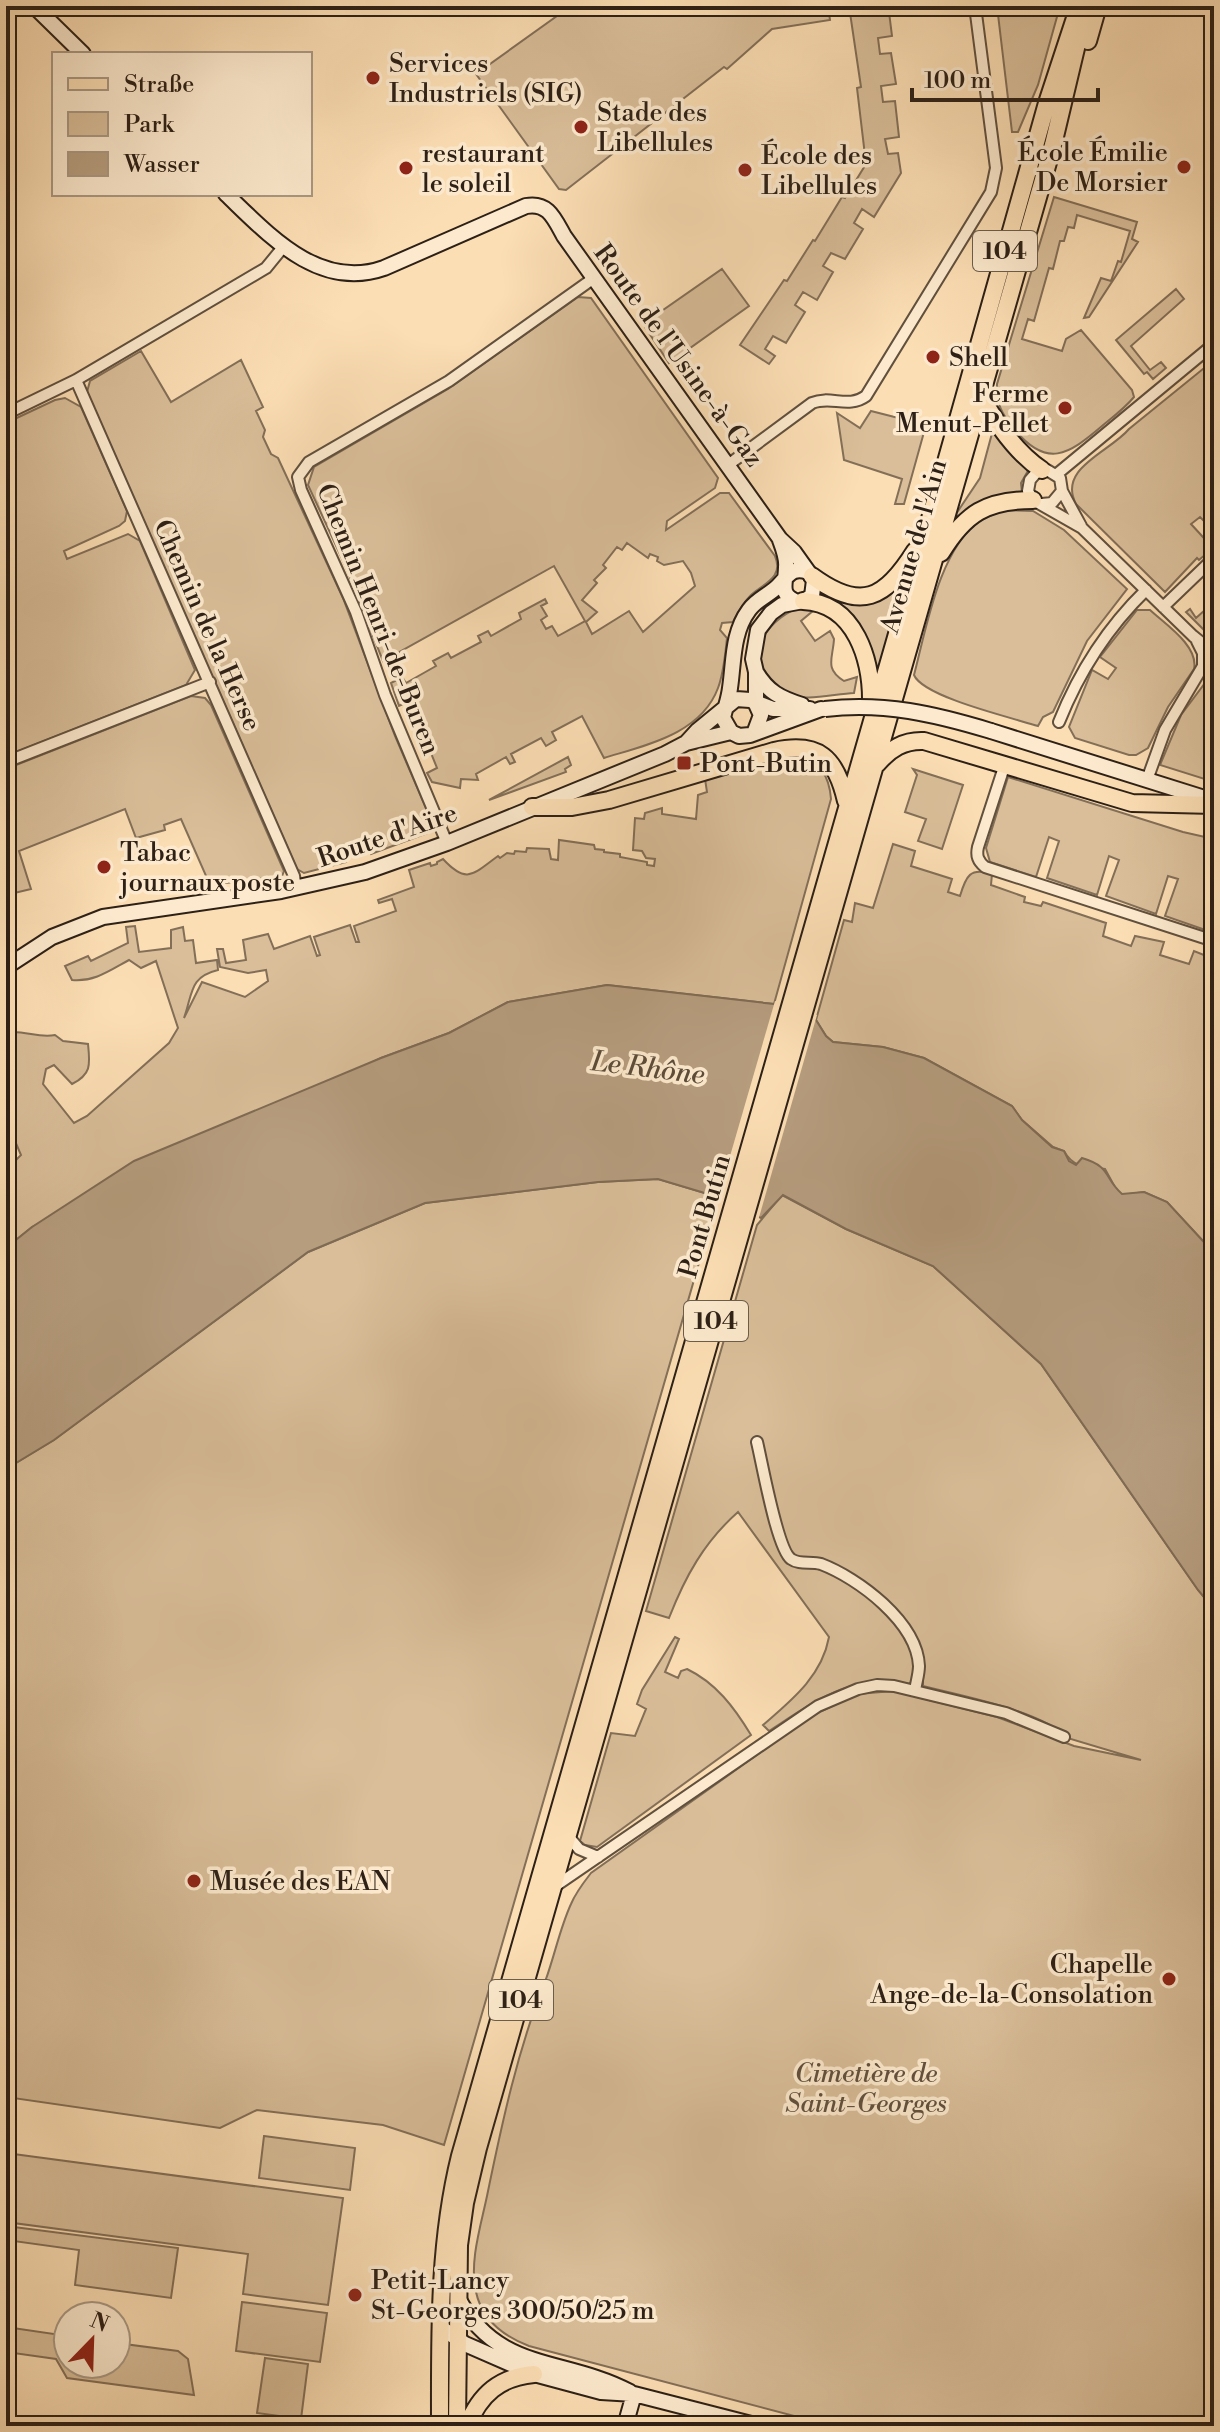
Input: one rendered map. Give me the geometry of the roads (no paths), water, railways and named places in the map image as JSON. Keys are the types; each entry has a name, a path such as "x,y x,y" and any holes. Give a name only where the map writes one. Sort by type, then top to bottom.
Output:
{"main road":[{"name":"104","path":"1058,65 1071,6"},
{"name":"Avenue de l'Ain","path":"826,908 846,805 1058,65 1079,6"},
{"name":"Avenue de l'Ain","path":"826,908 876,765 1053,145 1086,6"},
{"name":"104","path":"1053,145 1098,6"},
{"path":"980,394 998,424 1025,456 1049,472"},
{"path":"930,572 953,535 971,516 1004,501 1038,502"},
{"path":"810,574 848,595 879,593 899,576 926,533"},
{"path":"800,602 818,603 833,610 855,634 870,666 871,718"},
{"path":"876,765 894,748 916,740 1139,805 1214,803"},
{"path":"532,807 572,807 609,800 774,751 801,747 816,751 833,765 846,805"},
{"name":"Pont Butin","path":"591,1728 826,908"},
{"name":"104","path":"457,2426 456,2294 459,2245 470,2179 568,1836 591,1728"},
{"name":"104","path":"440,2426 443,2246 455,2173 591,1728"},
{"path":"467,2426 490,2390 510,2378 534,2374"}],"street":[{"path":"34,6 81,52"},
{"path":"728,465 812,403 823,400 850,404 866,396 991,192 996,168 975,6"},
{"path":"6,414 76,380 266,268 284,246 228,196"},
{"name":"Route de l'Usine-à-Gaz","path":"284,246 324,270 344,275 366,273 526,206 536,204 551,212 594,278 780,539 810,574"},
{"name":"Chemin Henri-de-Buren","path":"447,843 385,695 356,612 298,477 309,462 449,381 594,278"},
{"path":"1214,344 1049,472 1030,480 1028,491 1038,502 1082,528 1214,653"},
{"name":"Chemin de la Herse","path":"76,380 210,682 294,876 296,888"},
{"path":"1049,472 1062,482 1062,491 1082,528"},
{"path":"1038,502 1052,503 1062,491"},
{"name":"Route de l'Usine-à-Gaz","path":"780,539 787,565 784,579"},
{"path":"1163,607 1214,558"},
{"path":"755,731 761,715 756,704 753,647 762,624 782,605 800,602 815,591 810,574 792,571 776,588 754,603 740,625 725,724 731,732 744,736 817,709"},
{"path":"784,579 785,593 800,602"},
{"path":"1059,722 1071,692 1095,651 1146,590"},
{"path":"1147,780 1165,730 1208,664 1193,636"},
{"path":"756,672 780,704"},
{"path":"6,762 210,682"},
{"path":"725,708 736,699 743,698 756,704 817,709 860,706 896,708 932,714 1214,803"},
{"name":"Route d'Aïre","path":"686,743 725,708"},
{"name":"Route d'Aïre","path":"6,967 61,933 103,917 296,888 365,872 447,843 686,743 731,732"},
{"path":"1005,764 978,847 980,863 1214,941"},
{"path":"757,1442 780,1540 788,1556 798,1562 822,1565 865,1588 883,1603 916,1652 919,1668 915,1691"},
{"path":"553,1887 828,1700 877,1685 1006,1713 1064,1737"},
{"path":"568,1836 579,1849 598,1857"},
{"path":"456,2294 477,2327 507,2351 605,2379 634,2394"},
{"path":"440,2327 457,2340 534,2374 601,2392 634,2394 759,2426"},
{"path":"625,2426 634,2394"}],"water":[{"name":"Le Rhône","path":"607,985 774,1004 816,1020 833,1042 883,1047 924,1058 1012,1106 1022,1120 1052,1147 1064,1151 1069,1161 1076,1165 1082,1158 1098,1165 1122,1194 1144,1192 1167,1202 1214,1253 1214,1609 1041,1364 933,1266 846,1229 783,1195 761,1218 718,1197 658,1179 598,1182 425,1203 308,1252 54,1440 6,1469 6,1248 32,1227 134,1161 381,1058 449,1033 508,1002"}],"place":[{"name":"Services Industriels (SIG)","path":"373,78"},
{"name":"Stade des Libellules","path":"581,127"},
{"name":"École Émilie De Morsier","path":"1184,167"},
{"name":"restaurant le soleil","path":"406,168"},
{"name":"École des Libellules","path":"745,170"},
{"name":"Shell","path":"933,357"},
{"name":"Ferme Menut-Pellet","path":"1065,408"},
{"name":"Pont-Butin","path":"684,763"},
{"name":"Tabac journaux poste","path":"104,867"},
{"name":"Musée des EAN","path":"194,1881"},
{"name":"Chapelle Ange-de-la-Consolation","path":"1169,1979"},
{"name":"Petit-Lancy St-Georges 300/50/25 m","path":"355,2295"}],"park label":[{"name":"Cimetière de Saint-Georges","path":"866,2088"}]}
